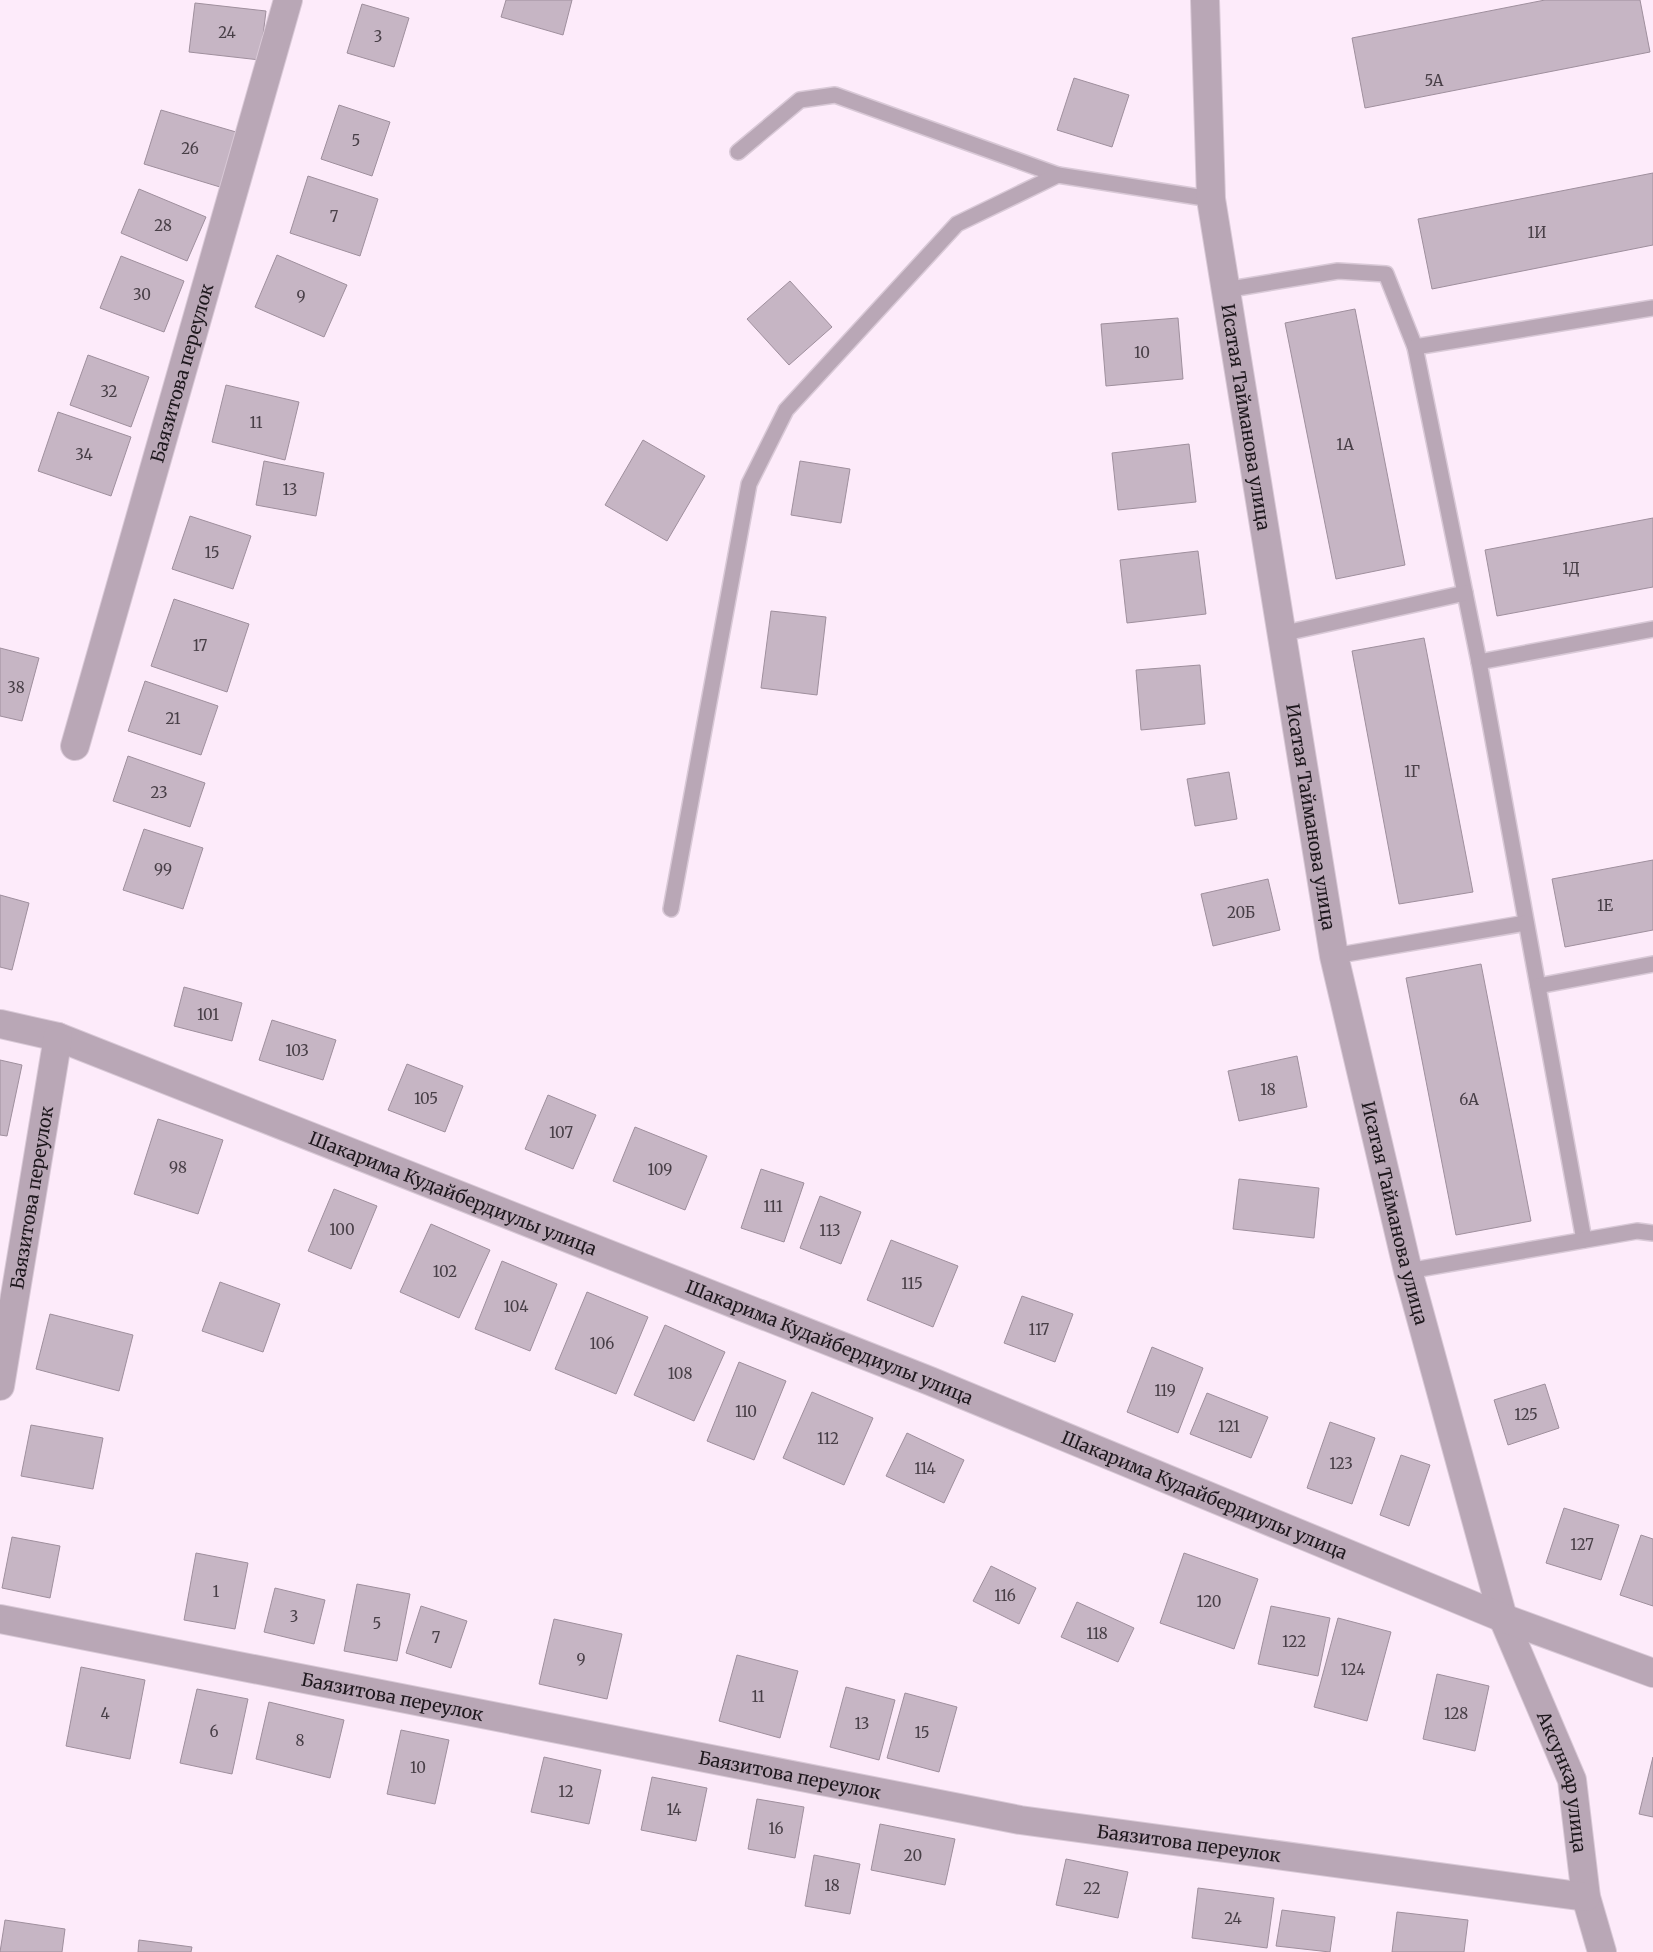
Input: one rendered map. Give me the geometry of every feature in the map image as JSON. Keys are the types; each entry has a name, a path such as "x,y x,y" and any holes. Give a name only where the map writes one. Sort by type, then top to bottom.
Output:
{"street":[{"name":"Баязитова переулок","path":"75,746 288,0"},
{"name":"Исатая Тайманова улица","path":"1205,0 1211,198 1280,634 1334,956 1408,1271 1503,1618"},
{"name":"Шакарима Кудайбердиулы улица","path":"0,1024 58,1037 930,1381 1503,1618 1653,1673"},
{"name":"Баязитова переулок","path":"0,1386 58,1037"},
{"name":"Аксункар улица","path":"1503,1618 1572,1780 1586,1897 1602,1952"},
{"name":"Баязитова переулок","path":"0,1619 1020,1820 1586,1897"}],"lane":[{"path":"738,152 800,100 835,95 1058,175 1211,198"},
{"path":"671,909 749,484 786,410 957,224 1058,175"},
{"path":"1225,290 1338,271 1386,274 1415,347 1479,662 1584,1240"},
{"path":"1415,347 1653,308"},
{"path":"1280,634 1465,593"},
{"path":"1479,662 1653,629"},
{"path":"1334,956 1526,923"},
{"path":"1538,986 1653,964"},
{"path":"1408,1271 1637,1231 1653,1233"}],"building":[{"path":"506,0 572,0 563,35 501,17"},
{"path":"1545,0 1640,0 1650,52 1365,108 1352,38"},
{"path":"195,3 266,11 260,60 189,52"},
{"path":"362,4 409,18 394,67 347,53"},
{"path":"1074,78 1129,95 1112,147 1057,130"},
{"path":"339,105 390,122 372,176 321,159"},
{"path":"161,110 236,132 220,187 144,164"},
{"path":"1653,173 1653,245 1432,289 1418,219"},
{"path":"308,176 378,199 360,256 290,233"},
{"path":"139,189 206,217 187,261 121,233"},
{"path":"277,255 347,285 324,337 255,307"},
{"path":"121,256 184,281 164,332 100,308"},
{"path":"790,281 832,327 789,365 747,319"},
{"path":"1355,309 1405,565 1336,579 1285,323"},
{"path":"1178,318 1183,379 1106,386 1101,324"},
{"path":"88,355 149,377 131,427 70,405"},
{"path":"226,385 299,402 285,460 212,442"},
{"path":"58,412 131,437 111,496 38,471"},
{"path":"643,440 705,476 667,541 605,505"},
{"path":"1189,444 1196,502 1118,510 1112,453"},
{"path":"264,461 324,473 316,516 256,505"},
{"path":"800,461 850,469 841,523 791,515"},
{"path":"190,516 251,536 233,589 172,569"},
{"path":"1653,518 1653,587 1497,616 1485,550"},
{"path":"1198,551 1206,614 1127,623 1120,560"},
{"path":"174,599 249,624 227,692 151,666"},
{"path":"771,611 826,617 817,695 761,688"},
{"path":"1424,638 1473,892 1399,904 1352,651"},
{"path":"0,648 39,658 22,721 0,716"},
{"path":"1200,665 1205,724 1141,730 1136,670"},
{"path":"145,681 218,706 201,755 128,731"},
{"path":"128,756 205,783 190,827 113,801"},
{"path":"1229,772 1237,819 1195,826 1187,779"},
{"path":"144,829 203,848 183,909 123,890"},
{"path":"1653,860 1653,930 1565,947 1552,879"},
{"path":"1268,879 1280,930 1213,946 1201,894"},
{"path":"0,895 29,903 12,970 0,967"},
{"path":"1481,964 1531,1221 1456,1235 1406,978"},
{"path":"184,987 242,1003 232,1041 174,1026"},
{"path":"272,1020 336,1040 323,1080 259,1060"},
{"path":"1297,1056 1307,1107 1239,1121 1228,1071"},
{"path":"0,1060 22,1065 7,1136 0,1135"},
{"path":"407,1064 463,1086 445,1132 388,1110"},
{"path":"548,1095 596,1115 573,1169 525,1149"},
{"path":"158,1119 223,1140 198,1214 134,1194"},
{"path":"635,1127 707,1156 685,1210 613,1181"},
{"path":"761,1169 804,1183 784,1242 741,1228"},
{"path":"1239,1179 1319,1188 1314,1238 1233,1229"},
{"path":"334,1189 377,1206 351,1269 308,1251"},
{"path":"820,1196 861,1212 841,1264 800,1248"},
{"path":"431,1224 490,1250 459,1318 400,1292"},
{"path":"891,1240 958,1266 933,1327 867,1300"},
{"path":"502,1261 557,1284 530,1351 475,1329"},
{"path":"220,1282 280,1304 263,1352 202,1331"},
{"path":"587,1292 648,1317 616,1394 555,1369"},
{"path":"1022,1296 1073,1314 1055,1362 1004,1343"},
{"path":"50,1314 133,1335 119,1391 36,1369"},
{"path":"665,1325 725,1352 694,1421 634,1395"},
{"path":"1152,1347 1203,1368 1178,1433 1127,1412"},
{"path":"739,1362 786,1381 754,1460 707,1441"},
{"path":"1545,1384 1559,1428 1508,1445 1494,1400"},
{"path":"812,1392 873,1418 844,1485 783,1458"},
{"path":"1207,1393 1268,1417 1251,1458 1190,1434"},
{"path":"1330,1422 1375,1438 1352,1504 1307,1488"},
{"path":"31,1425 103,1438 93,1489 21,1476"},
{"path":"907,1433 964,1460 944,1503 886,1476"},
{"path":"1401,1455 1430,1465 1409,1526 1380,1515"},
{"path":"1564,1508 1619,1525 1601,1580 1546,1563"},
{"path":"1641,1535 1653,1539 1653,1606 1620,1595"},
{"path":"12,1537 60,1546 50,1598 2,1588"},
{"path":"196,1553 248,1563 235,1629 184,1620"},
{"path":"1184,1553 1258,1579 1234,1649 1160,1623"},
{"path":"991,1566 1036,1588 1019,1624 973,1601"},
{"path":"357,1584 410,1594 397,1661 344,1651"},
{"path":"275,1588 325,1600 314,1644 264,1632"},
{"path":"1077,1602 1134,1628 1118,1662 1061,1637"},
{"path":"421,1606 467,1621 451,1668 406,1653"},
{"path":"1271,1606 1330,1618 1318,1676 1258,1664"},
{"path":"1338,1618 1391,1632 1367,1721 1314,1707"},
{"path":"554,1619 622,1634 607,1699 539,1684"},
{"path":"737,1655 798,1671 780,1738 719,1721"},
{"path":"81,1667 145,1680 130,1759 66,1746"},
{"path":"1437,1674 1489,1686 1475,1751 1423,1739"},
{"path":"846,1687 895,1700 879,1760 830,1747"},
{"path":"197,1689 248,1699 232,1774 180,1763"},
{"path":"905,1693 957,1707 939,1772 887,1758"},
{"path":"269,1702 344,1720 330,1778 256,1759"},
{"path":"401,1730 449,1740 435,1804 387,1794"},
{"path":"544,1757 601,1770 589,1824 531,1812"},
{"path":"1653,1757 1653,1817 1639,1814"},
{"path":"652,1777 707,1788 696,1841 641,1830"},
{"path":"757,1799 804,1807 795,1858 748,1849"},
{"path":"880,1824 955,1839 945,1885 871,1870"},
{"path":"814,1855 860,1864 850,1914 805,1906"},
{"path":"1066,1859 1128,1872 1118,1918 1056,1905"},
{"path":"1198,1888 1274,1898 1267,1948 1192,1938"},
{"path":"1282,1910 1335,1917 1330,1952 1276,1946"},
{"path":"1397,1912 1468,1920 1464,1952 1392,1952"},
{"path":"5,1920 65,1929 62,1952 0,1952"},
{"path":"139,1940 192,1947 191,1952 138,1952"}]}
